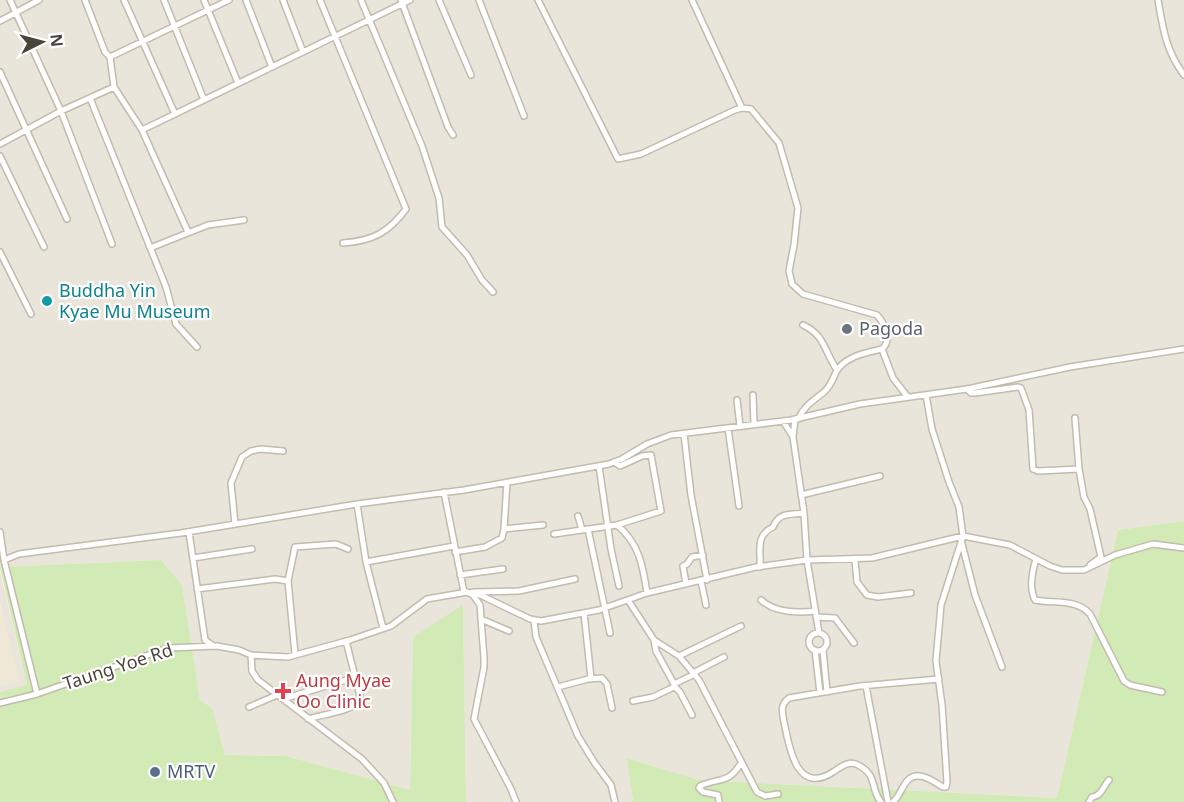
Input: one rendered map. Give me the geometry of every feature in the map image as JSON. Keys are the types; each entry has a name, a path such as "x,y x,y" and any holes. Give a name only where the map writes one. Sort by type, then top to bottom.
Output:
{"street":[{"path":"10,0 61,111 112,244"},
{"path":"0,21 39,0"},
{"path":"85,0 105,52 110,57 114,87 142,130 189,232"},
{"path":"124,0 176,114"},
{"path":"164,0 204,100"},
{"path":"204,0 238,83"},
{"path":"110,57 230,0"},
{"path":"246,0 272,67"},
{"path":"283,0 303,52"},
{"path":"320,0 406,209 385,232 360,242 344,243"},
{"path":"361,0 422,146 439,198 442,227 467,255 482,280 493,292"},
{"path":"142,130 410,0"},
{"path":"439,0 471,75"},
{"path":"479,0 525,116"},
{"path":"538,0 618,159 641,154 742,108 751,109 779,143 798,207 789,271 792,284 803,294 878,315 881,320 888,340 886,346 855,356 837,370 827,389 811,400 797,419 793,436 804,513 807,560 819,633 827,640 823,650 824,692"},
{"path":"692,0 742,108"},
{"path":"1158,0 1165,42 1184,75"},
{"path":"402,2 448,128 453,135"},
{"path":"0,72 67,219"},
{"path":"0,144 61,111 114,87"},
{"path":"90,98 166,287 176,324 197,347"},
{"path":"0,156 44,247"},
{"path":"150,248 208,225 244,220"},
{"path":"0,252 31,314"},
{"path":"803,325 819,335 837,370"},
{"path":"882,349 893,378 907,396"},
{"path":"4,560 19,554 189,532 599,466 614,462 647,444 671,435 797,419 860,404 967,389 1070,367 1184,349"},
{"path":"967,389 975,393 1021,388 1029,410 1034,469 1038,471 1079,469"},
{"path":"753,395 754,425"},
{"path":"926,395 932,429 959,507 962,538 975,595 1002,667"},
{"path":"737,400 740,426"},
{"path":"1075,418 1084,497 1090,509 1101,557 1084,570"},
{"path":"783,421 793,436"},
{"path":"728,428 739,506"},
{"path":"684,434 691,495 702,555 706,605"},
{"path":"235,524 231,483 242,457 251,451 261,449 283,451"},
{"path":"554,534 617,525 661,511 651,455 642,456 620,466 614,462"},
{"path":"599,466 619,586"},
{"path":"801,495 880,476"},
{"path":"366,562 454,549 485,547 496,543 502,538 504,529 507,482"},
{"path":"444,492 460,575 469,592 480,604 484,667 474,719 516,802"},
{"path":"357,504 366,562 383,628"},
{"path":"760,567 760,539 765,531 773,526 779,517 804,513"},
{"path":"578,516 585,530 610,633"},
{"path":"504,529 543,525"},
{"path":"617,525 634,543 638,552 647,593"},
{"path":"0,532 4,560 37,694"},
{"path":"189,532 206,640 210,645 216,646"},
{"path":"866,686 891,802 897,798 908,779 914,776 928,778 943,788 946,786 936,661 940,605 962,538"},
{"path":"469,592 534,621 603,609 647,593 760,567 807,560 872,558 962,538 1010,545 1062,570 1084,570 1115,555 1153,544 1184,548"},
{"path":"295,654 288,581 295,547 336,544 348,549"},
{"path":"193,558 252,549"},
{"path":"686,584 683,566 692,557 702,555"},
{"path":"1036,559 1032,573 1035,600 1069,603 1084,608 1090,614 1124,681 1130,685 1162,692"},
{"path":"855,560 857,582 867,595 878,597 911,593"},
{"path":"460,575 503,569"},
{"path":"197,589 275,579 288,581"},
{"name":"Taung Yoe Rd","path":"0,703 37,694 165,649 216,646 239,650 251,655 285,658 391,626 427,599 469,592 519,591 575,579"},
{"path":"628,600 654,640 656,651 692,715"},
{"path":"761,600 770,608 836,618 854,643"},
{"path":"584,613 591,678"},
{"path":"481,619 509,631"},
{"path":"534,621 536,637 582,744 611,784 615,802"},
{"path":"679,656 741,626"},
{"path":"195,646 204,627"},
{"path":"819,633 812,636 810,640 815,650 824,692"},
{"path":"654,640 679,656 708,694 757,792 765,796 778,794"},
{"path":"308,719 359,703 362,700 346,641"},
{"path":"815,650 823,650"},
{"path":"251,655 252,671 258,680 362,759 384,783 393,802"},
{"path":"633,701 663,693 724,657"},
{"path":"284,699 356,677"},
{"path":"558,687 591,678 602,678 605,680 612,708"},
{"path":"881,802 877,797 873,778 856,764 846,764 822,777 805,776 799,771 789,745 782,709 783,703 789,698 824,692 939,679"},
{"path":"249,707 277,695"},
{"path":"719,802 718,795 703,792 700,786 726,780 741,763"},
{"path":"1089,802 1092,797 1100,793 1109,780"}],"shaded area":[{"path":"0,0 1184,0 1184,521 1118,530 1057,798 699,780 628,758 633,802 466,802 463,606 413,637 410,790 286,756 225,755 212,708 200,700 182,585 161,560 0,567"},
{"path":"0,571 27,686 0,692"},
{"path":"0,600 19,682 0,686"}],"green space":[{"path":"1184,521 1184,802 633,802 627,758 699,780 1057,798 1118,530"},
{"path":"161,560 182,585 200,700 212,708 225,755 286,756 410,790 413,637 463,605 466,802 0,802 0,692 27,685 0,567"}],"place":[{"name":"Buddha Yin Kyae Mu Museum","path":"47,301"},
{"name":"Pagoda","path":"847,329"},
{"name":"Aung Myae Oo Clinic","path":"283,691"},
{"name":"MRTV","path":"155,772"}]}
